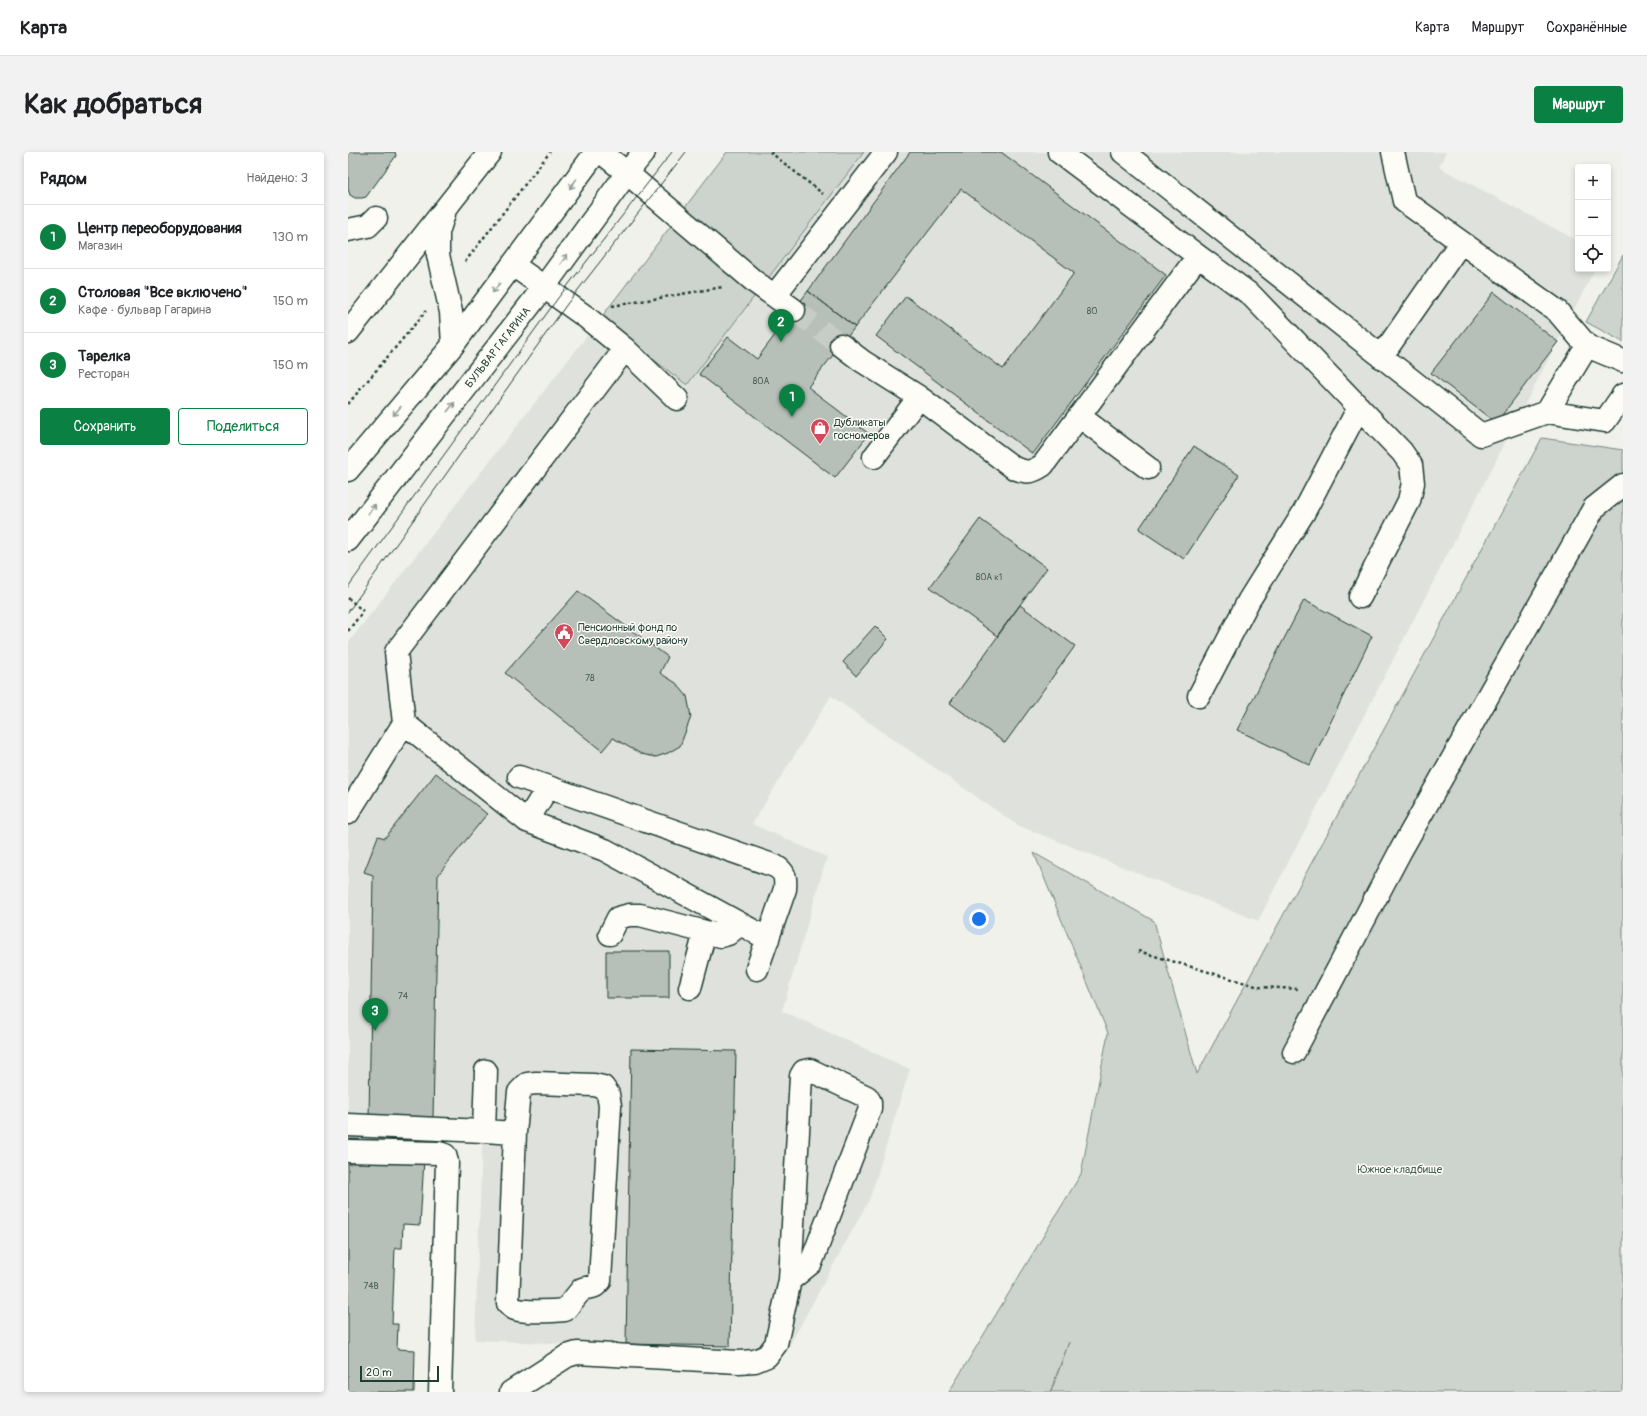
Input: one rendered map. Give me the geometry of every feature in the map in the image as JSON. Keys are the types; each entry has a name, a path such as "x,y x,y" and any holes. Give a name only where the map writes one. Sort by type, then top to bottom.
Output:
{"main road":[{"path":"352,318 448,206 490,152"},
{"path":"348,470 453,345 514,265 596,152"},
{"path":"601,152 755,282 794,310"},
{"name":"БУЛЬВАР ГАГАРИНА","path":"348,540 544,287 644,152"},
{"path":"774,295 886,152"},
{"path":"1059,152 1251,295 1402,452 1411,465 1413,483 1409,501 1360,597"},
{"path":"1122,152 1480,435 1547,412 1605,421 1623,394"},
{"path":"1393,152 1404,200 1557,311 1587,346 1623,361"},
{"path":"448,206 438,232 438,255 451,312 453,345"},
{"path":"348,230 368,226 376,218"},
{"path":"1382,357 1461,242"},
{"path":"841,345 862,361 919,397 1014,468 1024,472 1034,471 1043,465 1198,256"},
{"path":"514,265 586,317 625,349 677,399"},
{"path":"1547,412 1587,346"},
{"path":"348,813 404,723 396,652 625,349"},
{"path":"874,457 919,397"},
{"path":"1199,696 1249,600 1304,512 1359,407"},
{"path":"1079,416 1148,468"},
{"path":"1294,1052 1401,850 1594,508 1623,484"},
{"path":"404,723 528,821 605,850 768,940"},
{"path":"519,777 775,866 783,871 786,879 785,889 757,969"},
{"path":"528,821 548,787"},
{"path":"610,934 618,918 629,914 640,915 721,936 728,934 740,924"},
{"path":"690,988 705,932"},
{"path":"511,1392 567,1356 577,1353 739,1362 755,1361 767,1356 776,1344 790,1280 801,1076 804,1071 810,1070 867,1097 870,1102 870,1109 811,1263 790,1280"},
{"path":"484,1131 486,1071"},
{"path":"527,1084 594,1085 603,1087 608,1094 609,1114 600,1281 596,1286 582,1289 565,1310 556,1312 522,1310 513,1309 508,1304 515,1132 518,1092 527,1084"},
{"path":"348,1125 515,1132"},
{"path":"348,1151 439,1153 445,1155 447,1162 440,1392"}],"path":[{"path":"464,263 550,152"},
{"path":"770,152 841,209"},
{"path":"608,306 755,282"},
{"path":"348,404 431,305"},
{"path":"348,598 363,611"},
{"path":"348,631 360,614"},
{"path":"1138,951 1259,987 1327,990"}],"shaded area":[{"path":"727,152 1446,152 1439,167 1575,239 1575,272 1593,272 1258,921 1017,825 831,696 752,824 827,857 782,1011 910,1069 870,1198 786,1352 771,1366 749,1373 724,1374 592,1361 592,1345 475,1340 482,1141 348,1138 348,643 600,319"}],"green space":[{"path":"727,152 864,152 687,385 600,319"},
{"path":"1623,255 1623,342 1586,322"},
{"name":"Южное кладбище","path":"1542,438 1623,450 1623,1392 1051,1392 1069,1342 1050,1392 949,1392 1081,1174 1108,1033 1034,853 1154,921 1197,1074"}],"building":[{"path":"348,152 395,152 396,156 366,197 355,198 350,195 348,189"},
{"path":"910,152 1001,152 1166,275 1033,454 876,336 906,296 1003,369 1074,273 961,189 855,327 808,291"},
{"path":"808,291 855,327 808,387 869,434 835,478 699,374 728,337 757,359"},
{"path":"1494,292 1558,342 1496,423 1431,373"},
{"path":"1194,446 1239,475 1184,559 1139,529"},
{"path":"980,519 1047,568 997,636 930,587"},
{"path":"578,591 668,657 660,673 676,683 687,696 691,717 680,746 668,753 656,757 641,754 613,738 602,751 505,673"},
{"path":"1304,600 1372,636 1310,765 1237,730"},
{"path":"1020,605 1075,646 1005,743 950,703"},
{"path":"875,626 888,639 856,676 843,662"},
{"path":"436,773 487,814 438,875 433,1118 369,1117 373,875 364,872 378,836 385,838"},
{"path":"606,951 669,951 669,998 606,998"},
{"path":"631,1049 736,1051 730,1346 626,1344"},
{"path":"351,1157 424,1160 420,1225 403,1224 402,1248 395,1248 392,1324 398,1324 397,1349 415,1350 414,1392 348,1392 348,1164 351,1164"}],"tunnel":[{"path":"794,310 841,345"}],"tram line":[{"path":"348,587 558,298 672,152"},
{"path":"348,612 567,304 686,152"}],"place":[{"name":"Столовая \"Все включено\"","path":"781,342"},
{"name":"Центр переоборудования","path":"792,417"},
{"name":"Дубликаты госномеров","path":"820,445"},
{"name":"Пенсионный фонд по Свердловскому району","path":"564,650"},
{"name":"Тарелка","path":"375,1031"}]}
